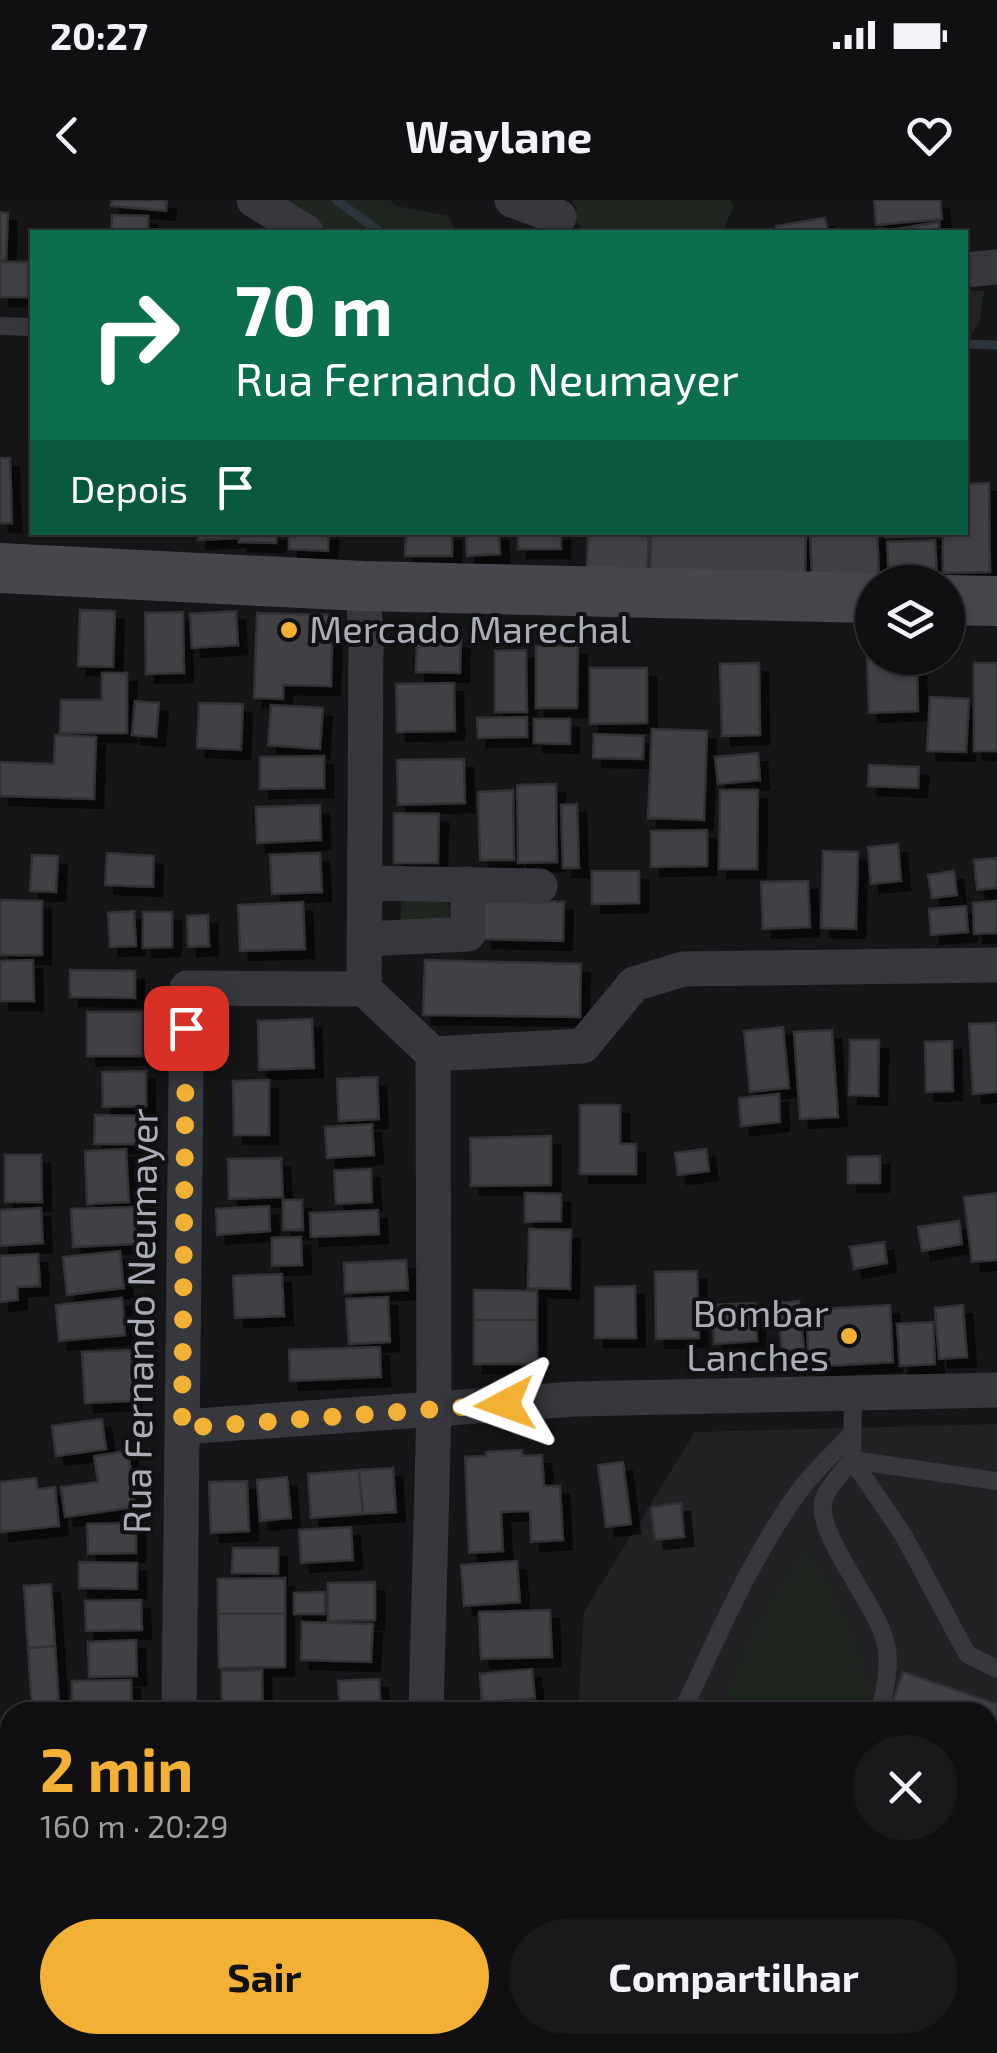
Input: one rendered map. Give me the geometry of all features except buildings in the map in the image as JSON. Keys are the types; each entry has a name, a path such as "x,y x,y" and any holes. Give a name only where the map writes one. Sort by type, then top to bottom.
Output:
{"street":[{"path":"254,200 303,230"},
{"path":"512,200 559,217"},
{"path":"968,270 997,267"},
{"path":"0,568 363,586 855,598"},
{"path":"363,586 364,989 434,1054 583,1046 634,984 683,969 997,965"},
{"path":"965,600 997,600"},
{"path":"366,882 540,886"},
{"path":"364,939 468,934 468,884"},
{"name":"Rua Fernando Neumayer","path":"179,1702 187,988 364,989"},
{"path":"426,1702 434,1409 434,1054"},
{"path":"182,1428 575,1398 997,1390"}],"lane":[{"path":"0,326 30,327"},
{"path":"853,1390 852,1460 904,1536 967,1654 997,1669"},
{"path":"687,1702 758,1555 782,1516 806,1482 852,1436"},
{"path":"852,1460 997,1481"},
{"path":"852,1460 824,1500 825,1517 830,1536 882,1629 887,1651 881,1702"}],"shaded area":[{"path":"278,200 390,200 396,206 447,216 456,230 328,230"},
{"path":"572,200 730,200 733,207 724,230 582,230 573,219 577,209"},
{"path":"968,291 984,291 980,319 968,342"},
{"path":"442,897 449,912 442,928 400,926 401,907 406,898"},
{"path":"997,1424 997,1702 579,1702 584,1612 695,1432"},
{"path":"806,1547 857,1648 869,1702 725,1702 758,1627"}],"waterway":[{"path":"336,200 377,230"},
{"path":"968,344 997,345"}],"place":[{"name":"Mercado Marechal","path":"289,630"},
{"name":"Bombar Lanches","path":"849,1336"}],"route":[{"path":"186,1028 182,1428 505,1404"}]}
